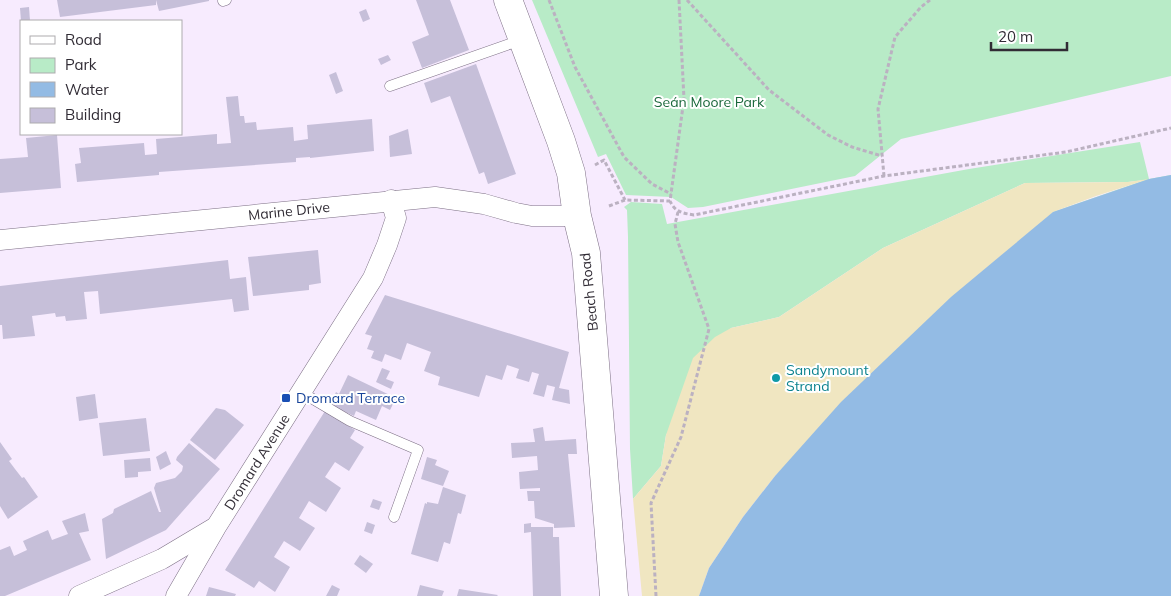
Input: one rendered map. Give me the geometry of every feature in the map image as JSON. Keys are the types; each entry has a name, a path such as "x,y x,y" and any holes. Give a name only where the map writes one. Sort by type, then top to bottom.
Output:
{"main road":[{"name":"Beach Road","path":"508,0 561,141 571,173 577,216 586,253 614,596"}],"street":[{"name":"Marine Drive","path":"0,240 435,197 484,204 532,216 577,216"},
{"name":"Dromard Avenue","path":"79,596 162,559 216,527 373,278 396,218 391,200"},
{"path":"176,596 216,527"}],"lane":[{"path":"390,86 522,40"},
{"path":"301,392 350,421 418,450 394,518"}],"path":[{"path":"550,0 575,67 624,157 652,184 671,194"},
{"path":"679,0 684,99 670,200 672,207 678,212 694,215 884,176 1066,152 1171,128"},
{"path":"687,0 769,90 828,135 852,147 882,156"},
{"path":"884,176 878,109 895,37 921,7 930,0"},
{"path":"591,166 604,160 625,200"},
{"path":"609,206 625,200 670,200"},
{"path":"656,596 651,503 681,436 709,329 678,242 675,224 678,212"}],"green space":[{"name":"Seán Moore Park","path":"532,0 1171,0 1171,76 901,139 855,176 703,207 688,208 671,197 626,195 606,154 598,157"},
{"path":"1140,142 1149,179 1171,175 1171,596 699,596 1053,212 1145,180 1128,182 1025,183 883,248 779,317 731,328 666,435 661,466 633,499 630,449 628,237 627,210 624,207 631,202 662,204 667,224 969,169"}],"sand":[{"name":"Sandymount Strand","path":"1149,179 1053,212 775,476 743,517 709,568 699,596 642,596 633,499 661,466 666,435 693,358 715,337 731,328 779,317 883,248 1025,183 1128,182"}],"water":[{"path":"1171,175 1171,596 699,596 709,568 743,517 775,476 841,402 951,297 1053,212 1149,179"}],"building":[{"path":"57,0 156,0 156,5 60,17"},
{"path":"156,0 209,0 209,1 159,11"},
{"path":"416,0 450,0 469,50 422,68 412,42 429,35"},
{"path":"29,7 30,20 21,20 20,8"},
{"path":"366,9 370,19 363,22 359,12"},
{"path":"388,55 391,60 381,65 378,59"},
{"path":"476,64 516,174 488,184 484,172 479,174 450,96 431,103 424,83"},
{"path":"336,72 343,91 336,94 329,75"},
{"path":"238,96 240,116 244,116 245,123 256,122 257,130 293,127 294,141 308,139 307,125 372,119 374,151 296,158 296,162 159,172 159,175 77,182 75,164 81,163 79,148 144,143 145,155 157,154 156,139 217,134 217,144 231,143 226,97"},
{"path":"408,129 412,154 390,157 389,136"},
{"path":"57,135 61,188 0,193 0,159 28,157 26,138"},
{"path":"318,250 321,283 309,285 309,290 253,296 248,257"},
{"path":"228,260 230,279 246,277 249,310 234,312 232,299 100,314 98,291 84,292 87,319 66,321 65,316 56,317 55,313 32,316 35,336 3,339 2,325 0,325 0,286"},
{"path":"385,295 569,352 559,388 569,390 570,404 552,400 555,387 547,385 544,397 533,394 539,374 532,372 529,382 516,378 519,369 507,365 502,380 486,375 479,397 438,385 440,377 424,371 431,352 407,343 401,360 385,354 382,362 371,358 374,351 367,349 372,336 365,334"},
{"path":"382,368 390,371 386,379 394,382 391,389 376,382"},
{"path":"348,375 396,398 390,410 382,406 376,420 356,411 354,416 330,405 336,392 339,394"},
{"path":"95,394 98,418 79,421 76,397"},
{"path":"216,408 225,410 244,425 215,460 190,440"},
{"path":"325,411 355,430 350,438 364,447 349,471 335,462 325,477 341,488 326,512 309,501 299,518 315,528 300,551 284,541 274,557 290,567 275,592 259,581 254,588 225,570"},
{"path":"146,418 150,451 103,456 99,423"},
{"path":"543,427 545,441 576,439 577,454 568,454 575,527 554,528 554,524 535,518 534,501 528,501 527,491 540,491 540,488 520,489 519,472 538,470 537,456 512,458 511,443 535,442 533,429"},
{"path":"0,442 12,459 9,461 22,478 24,477 38,497 8,519 0,506"},
{"path":"189,443 220,469 166,530 106,559 102,519 113,513 114,509 151,491 159,512 161,512 154,488 156,483 175,478 182,471 183,466 176,460"},
{"path":"166,451 171,464 160,470 156,457"},
{"path":"427,457 437,460 435,465 449,471 443,486 421,479"},
{"path":"150,458 151,471 138,472 138,477 125,478 124,460"},
{"path":"443,487 466,495 461,514 458,513 450,544 444,542 438,562 411,554 425,503 438,504"},
{"path":"373,499 382,502 379,510 370,507"},
{"path":"85,513 89,531 79,533 91,560 5,596 0,596 0,550 10,546 14,556 27,550 23,541 48,530 52,540 68,534 62,521"},
{"path":"367,522 375,525 372,534 364,531"},
{"path":"531,523 531,527 553,527 553,537 559,537 561,596 533,596 531,532 524,533 524,524"},
{"path":"360,555 373,564 366,573 354,564"},
{"path":"332,585 340,589 337,596 326,596"},
{"path":"420,585 444,591 442,596 417,596"},
{"path":"209,587 236,594 235,596 206,596"},
{"path":"459,589 498,595 457,596"}],"place":[{"name":"Sandymount Strand","path":"776,378"},
{"name":"Dromard Terrace","path":"286,398"}]}
